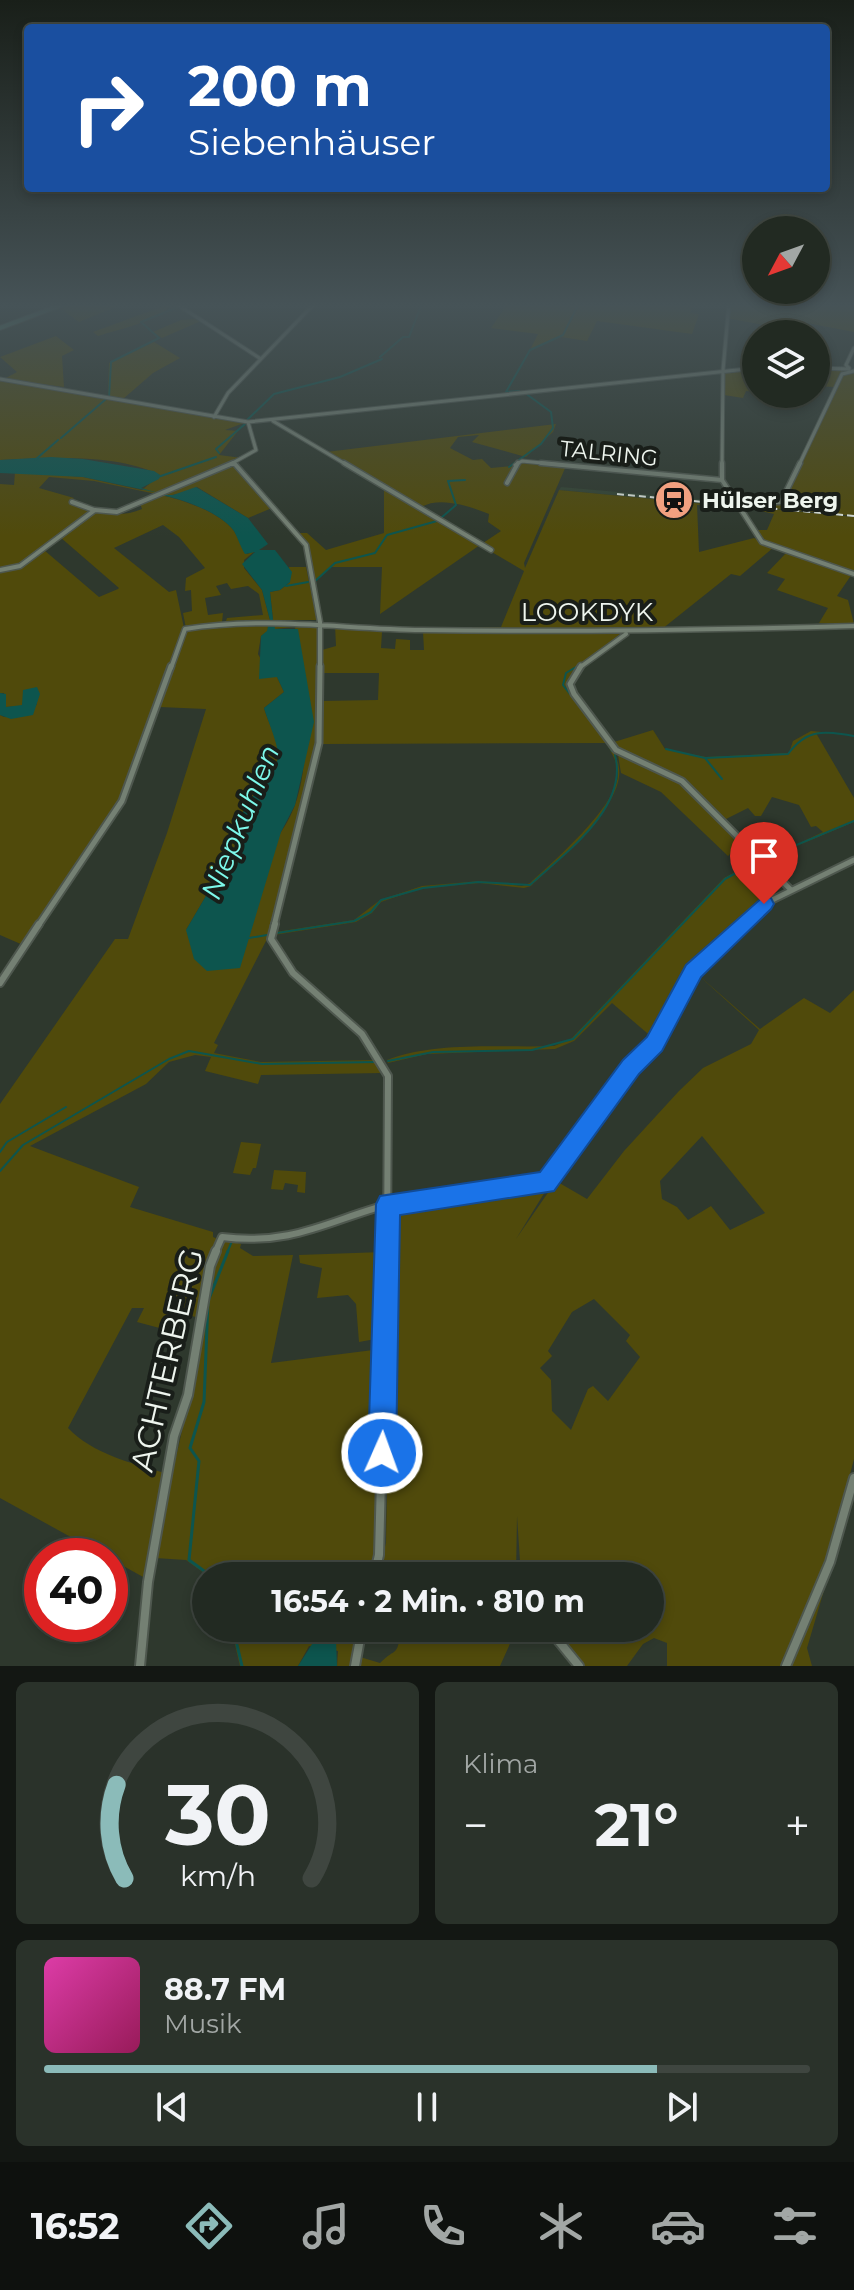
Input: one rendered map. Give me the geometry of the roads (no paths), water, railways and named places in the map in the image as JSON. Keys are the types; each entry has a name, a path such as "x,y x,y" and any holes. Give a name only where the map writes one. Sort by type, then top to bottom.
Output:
{"street":[{"path":"10,381 248,422 619,381"},
{"path":"214,417 228,393 240,381"},
{"path":"723,381 722,480 762,542 854,574"},
{"path":"735,502 781,502 839,381"},
{"path":"270,420 491,550"},
{"path":"72,502 109,514 234,463 255,451 248,422"},
{"name":"TALRING","path":"507,483 515,464 522,461 722,480"},
{"path":"234,463 306,545 320,622 319,743 271,939 281,961 359,1027 381,1058 390,1097 386,1375 377,1562"},
{"path":"0,570 20,566 95,510"},
{"name":"LOOKDYK","path":"0,983 122,801 185,629 227,622 272,621 399,630 627,633 854,626"},
{"path":"627,633 616,645 574,672 570,680 574,694 615,748 682,781 791,890"},
{"path":"388,1204 546,1183 631,1067 655,1044 693,971 754,912 791,890 854,860"},
{"name":"ACHTERBERG","path":"140,1666 148,1582 174,1436 188,1395 210,1266 222,1237 253,1243 295,1239 388,1204"},
{"path":"786,1666 830,1562 854,1478"},
{"path":"355,1666 359,1642"},
{"path":"559,1642 579,1666"}],"water":[{"path":"51,457 154,471 160,475 159,479 141,488 159,493 83,477 0,473 0,460"},
{"path":"196,487 248,518 268,544 259,550 275,550 292,572 290,582 280,590 270,592 273,620 270,620 262,590 242,564 255,552 245,554 234,531 220,518 162,495 173,495"},
{"name":"Niepkuhlen","path":"269,622 274,622 275,629 298,629 314,722 295,805 281,832 240,968 207,971 194,959 186,930 240,838 244,810 276,767 278,755 275,739 264,708 284,692 277,677 259,679 261,636 267,631"},
{"path":"37,687 40,694 33,715 11,719 0,715 0,693 6,694 6,707 22,705 23,690"},
{"path":"313,1642 336,1642 337,1666 298,1666"}],"waterway":[{"path":"109,397 110,381"},
{"path":"246,421 274,394 325,381"},
{"path":"512,381 506,392 519,391"},
{"path":"509,467 541,444 553,428 551,412 525,393"},
{"path":"61,438 106,399"},
{"path":"219,453 216,449 245,424"},
{"path":"35,460 58,440"},
{"path":"158,477 216,457"},
{"path":"441,518 456,505 448,481 465,480"},
{"path":"314,582 335,563 375,553 387,535 437,521"},
{"path":"286,586 308,582"},
{"path":"586,661 566,673 563,685 601,734"},
{"path":"705,758 788,754 802,740 817,733 854,736"},
{"path":"606,741 612,751"},
{"path":"666,749 705,758"},
{"path":"277,933 354,921 371,912 381,900 423,888 478,882 530,885 576,844 603,811 613,793 617,774 615,755"},
{"path":"705,758 722,779"},
{"path":"763,859 854,821"},
{"path":"388,1061 433,1052 532,1050 573,1039 725,879 756,862"},
{"path":"249,938 267,935"},
{"path":"0,1171 23,1145 169,1059 189,1051 262,1064 375,1062"},
{"path":"0,1152 7,1142 66,1107"},
{"path":"227,1253 232,1241"},
{"path":"192,1562 189,1560 199,1461 190,1448 204,1402 208,1301 228,1251"},
{"path":"236,1642 242,1666"}],"railway":[{"path":"617,494 854,516"}],"place":[{"name":"Hülser Berg","path":"674,500"}]}
